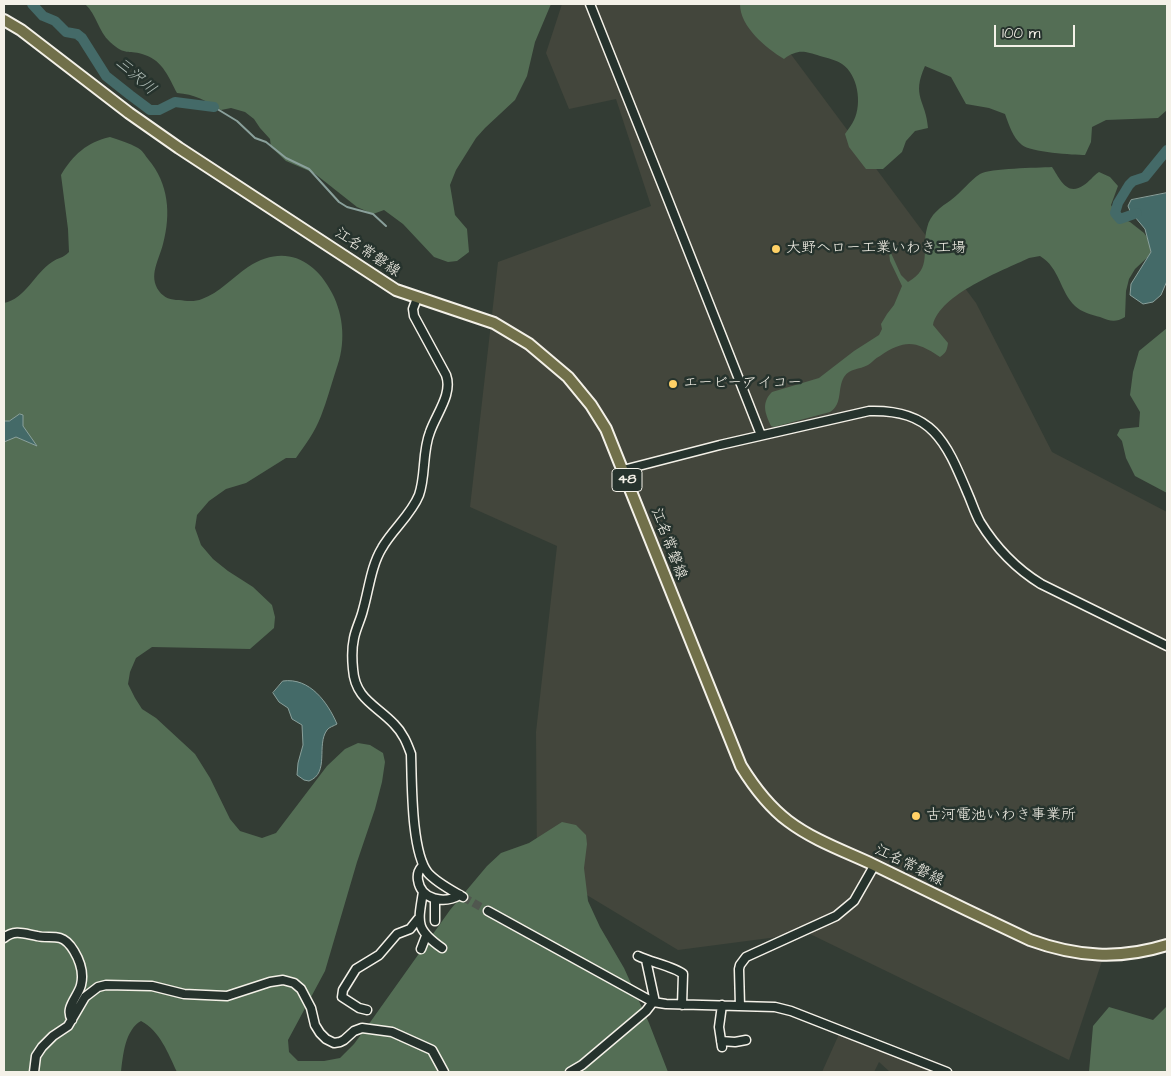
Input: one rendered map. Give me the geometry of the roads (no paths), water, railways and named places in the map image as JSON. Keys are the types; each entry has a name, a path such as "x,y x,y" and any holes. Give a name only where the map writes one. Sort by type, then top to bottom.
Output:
{"main road":[{"name":"江名常磐線","path":"4,20 21,30 129,113 184,152 396,290 494,323 529,344 568,377 591,405 606,429 741,766 771,807 798,829 1030,940 1050,947 1094,955 1116,956 1150,951 1167,946"}],"street":[{"path":"590,4 761,435"},
{"path":"417,298 413,309 414,316 446,375 448,385 443,403 429,432 424,452 419,494 376,559 363,612 353,640 353,668 358,689 368,702 396,726 405,738 408,746 416,830 423,865 434,878 462,896 435,899 423,892 420,888 418,873 423,865"},
{"path":"623,470 761,435 869,411 894,411 915,418 934,431 946,445 980,520 1009,561 1041,584 1167,646"},
{"path":"740,1006 738,972 740,964 746,957 836,916 854,901 874,866"},
{"path":"367,1010 340,999 343,990 356,969 379,955 396,934 410,929 418,919 423,892"},
{"path":"435,899 435,921"},
{"path":"488,910 654,1002 740,1006 763,1005 791,1011 947,1072"},
{"path":"418,919 426,936 442,948"},
{"path":"4,938 13,933 20,932 60,938 69,944 78,958 82,976 81,984 69,1009 69,1015 72,1020"},
{"path":"421,949 426,936"},
{"path":"638,956 683,974 682,1004"},
{"path":"646,960 654,1002"},
{"path":"34,1072 36,1056 42,1047 52,1036 68,1026 85,997 98,987 106,985 152,986 184,994 227,996 270,982 287,981 298,985 301,989 315,1025 326,1039 334,1043 340,1042 354,1030 362,1028 392,1032 432,1050 444,1072"},
{"path":"570,1072 582,1065 646,1011 654,1002"},
{"path":"722,1005 719,1027 721,1044 746,1040"}],"water":[{"path":"1167,193 1167,281 1161,295 1153,302 1143,304 1130,295 1131,284 1151,252 1145,229 1128,206 1131,200"},
{"path":"20,414 23,415 23,426 37,446 16,437 4,442 4,421 9,421"},
{"path":"283,681 302,683 310,687 329,708 337,724 328,729 324,736 319,772 309,781 297,775 303,745 302,725 292,719 288,708 279,702 273,693"}],"waterway":[{"name":"三沢川","path":"32,4 43,16 55,21 66,32 77,34 82,38 106,76 150,110 159,110 175,102 214,107"},
{"path":"214,107 237,121 255,138 266,142 286,158 309,169 339,202 347,207 373,214 386,226"},
{"path":"1137,213 1120,219 1115,213 1118,203 1129,185 1133,181 1145,177 1167,150"}],"tunnel":[{"path":"463,897 488,911"}],"place":[{"name":"大野ヘロー工業いわき工場","path":"776,249"},
{"name":"エービーアイコー","path":"673,384"},
{"name":"古河電池いわき事業所","path":"916,816"}]}
